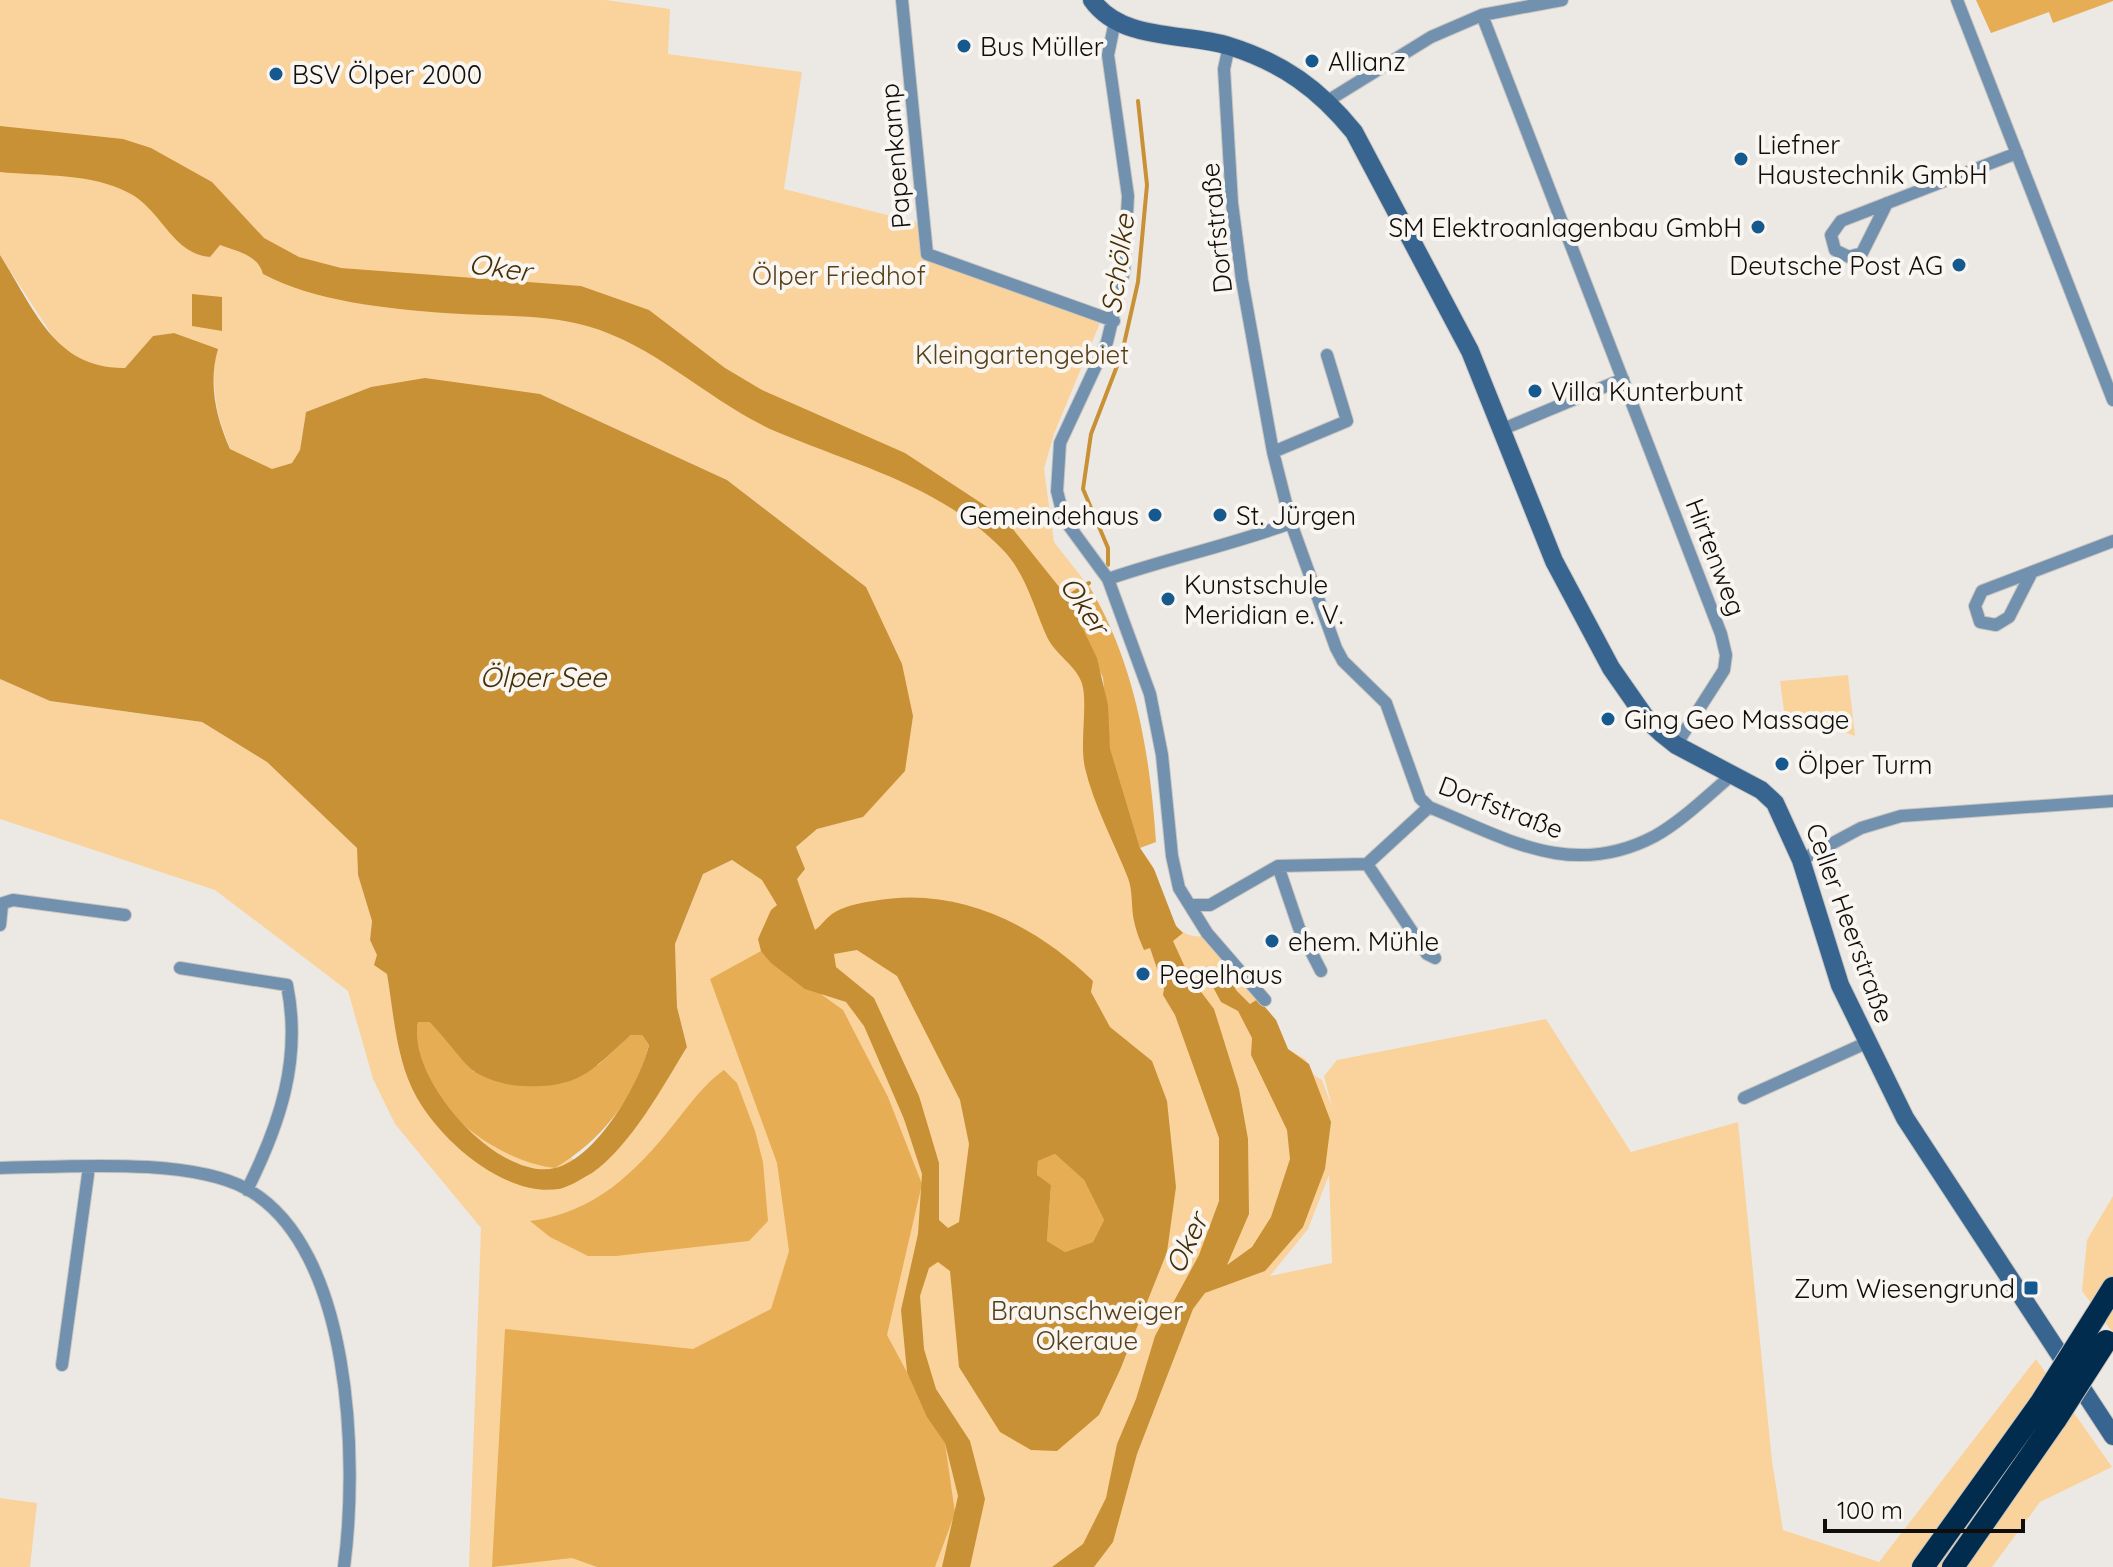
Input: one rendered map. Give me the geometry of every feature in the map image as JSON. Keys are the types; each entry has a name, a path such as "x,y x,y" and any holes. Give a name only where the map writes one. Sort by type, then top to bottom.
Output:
{"highway":[{"path":"1953,1567 2048,1411 2105,1329 2113,1288"},
{"path":"1923,1567 2048,1411"}],"main road":[{"name":"Celler Heerstraße","path":"1092,0 1115,21 1143,31 1229,46 1283,68 1329,100 1354,132 1470,351 1503,429 1536,521 1572,600 1648,721 1676,745 1761,790 1775,803 1801,860 1840,985 1905,1118 2113,1436"}],"street":[{"name":"Papenkamp","path":"902,0 927,254 1114,321"},
{"path":"1329,100 1431,37 1482,15 1562,0"},
{"path":"1957,0 2113,400"},
{"name":"Hirtenweg","path":"1482,15 1705,589 1726,655 1724,670 1676,745"},
{"path":"1115,21 1108,55 1128,196 1124,271 1114,321 1097,366 1066,424 1057,491 1064,519 1108,579 1150,694 1162,755 1175,873 1185,899 1192,905 1207,933 1265,1000"},
{"name":"Dorfstraße","path":"1229,46 1224,69 1232,203 1273,452 1291,523 1336,648 1343,661 1386,703 1414,786 1429,807 1523,845 1565,855 1602,856 1656,835 1732,775"},
{"path":"1887,203 1862,253 1849,257 1835,250 1831,235 1841,221 1887,203 2017,153"},
{"path":"1273,452 1347,421 1327,355"},
{"path":"1503,429 1623,379"},
{"path":"1108,579 1183,553 1251,537 1291,523"},
{"path":"2032,572 2009,617 1996,625 1980,622 1975,606 1982,591 2113,541"},
{"path":"1801,860 1861,828 1901,816 2113,801"},
{"path":"1192,905 1210,905 1278,866 1367,864 1429,807"},
{"path":"1367,864 1427,954 1435,958"},
{"path":"1278,866 1299,928 1321,971"},
{"path":"0,925 1,905 13,900 125,915"},
{"path":"180,968 287,985 294,1021 289,1084 273,1138 247,1190"},
{"path":"1744,1098 1866,1043"},
{"path":"62,1365 89,1167"},
{"path":"0,1168 167,1170 216,1178 247,1190 291,1227 315,1270 339,1352 347,1431 344,1567"}],"green space":[{"path":"0,0 606,0 670,9 668,54 802,72 784,189 923,224 926,255 1102,318 1054,434 1044,469 1054,542 1087,584 1068,598 1086,640 1140,848 1153,867 1175,924 1192,936 1204,936 1276,1020 1288,1049 1305,1059 1314,1075 1322,1080 1332,1107 1324,1076 1337,1060 1546,1019 1631,1152 1738,1122 1772,1461 1783,1530 1879,1562 2036,1359 2112,1467 2040,1502 1992,1567 469,1567 481,1228 395,1124 373,1079 348,991 215,890 0,819 0,679 50,701 202,722 267,762 357,848 358,875 372,921 370,940 387,974 401,1059 594,1171 621,1144 687,1047 677,1007 675,944 703,874 732,860 762,880 804,868 795,848 817,829 863,817 866,587 727,480 540,394 371,387 306,412 300,450 292,463 272,470 231,450 216,400 214,375 217,349 174,333 153,336 125,368 102,368 83,363 57,343 0,255","holes":["1329,1175 1332,1263 1270,1276 1308,1229"]},
{"path":"1848,675 1855,736 1784,711 1780,681"},
{"path":"2113,1196 2113,1333 2082,1291 2087,1240"},
{"path":"0,1498 37,1503 30,1567 0,1567"}],"shaded area":[{"path":"1976,0 2113,1 2053,23 2049,12 1991,33"},
{"path":"1089,586 1118,646 1138,710 1156,842 1140,848 1110,748 1103,678 1069,600"},
{"path":"761,951 843,1010 888,1097 922,1184 887,1335 945,1443 955,1513 935,1567 597,1567 572,1558 492,1567 505,1329 693,1349 771,1309 789,1251 777,1163 710,979"},
{"path":"418,1022 429,1022 449,1039 474,1072 598,1065 631,1035 642,1035 649,1045 635,1082 614,1116 587,1145 555,1168 530,1163 505,1152 457,1119 438,1098 424,1074 417,1048"},
{"path":"724,1070 737,1083 763,1162 768,1221 749,1241 616,1256 588,1256 550,1237 530,1221 574,1209 611,1188 644,1159 703,1088"},
{"path":"1055,1154 1084,1180 1104,1220 1093,1242 1065,1252 1047,1241 1051,1185 1037,1176 1038,1161"}],"water":[{"path":"0,126 123,139 151,148 212,182 264,238 299,257 341,268 581,286 649,310 725,368 762,390 905,453 1004,518 1068,598 1097,658 1108,705 1110,748 1140,848 1154,869 1176,926 1183,933 1173,941 1189,976 1214,1009 1239,1089 1248,1139 1249,1214 1227,1265 1252,1247 1271,1217 1290,1159 1287,1130 1251,1055 1252,1038 1238,1011 1221,1002 1213,987 1230,976 1236,990 1250,1004 1258,999 1276,1020 1288,1049 1309,1064 1331,1122 1325,1169 1303,1227 1265,1271 1205,1293 1193,1309 1137,1454 1113,1542 1094,1567 1052,1567 1083,1544 1106,1498 1117,1444 1136,1399 1155,1336 1199,1255 1219,1201 1219,1138 1175,1015 1163,995 1164,989 1150,948 1144,950 1138,936 1128,878 1089,782 1083,758 1084,699 1081,681 1047,637 1023,580 1010,558 978,527 925,493 753,420 661,361 613,335 552,319 400,309 305,291 263,274 257,262 233,249 220,245 210,257 186,248 140,200 115,187 83,179 0,172"},
{"name":"Ölper See","path":"0,255 49,332 63,347 80,358 101,366 125,368 153,336 174,333 218,349 214,375 215,400 230,449 272,469 292,463 300,450 306,412 371,387 425,378 540,394 727,480 866,587 902,664 913,716 905,771 863,817 817,829 796,847 805,869 797,879 815,930 832,914 846,907 904,898 964,904 992,914 1046,942 1093,981 1091,992 1110,1027 1152,1061 1167,1101 1176,1187 1167,1252 1099,1415 1057,1451 1031,1450 1000,1432 959,1367 950,1271 938,1262 929,1268 920,1296 924,1349 936,1389 970,1441 985,1499 970,1567 942,1567 958,1496 945,1443 927,1417 907,1372 901,1310 918,1234 922,1174 904,1119 864,1026 846,1002 805,989 771,963 761,951 758,939 771,910 777,905 762,880 732,860 703,874 675,944 677,1007 687,1047 620,1148 592,1173 559,1189 538,1189 518,1184 477,1163 459,1148 428,1115 410,1084 397,1038 387,974 374,965 377,955 370,940 372,921 358,875 357,848 267,762 202,722 50,701 0,679","holes":["857,950 897,976 960,1100 969,1144 959,1222 948,1228 939,1220 939,1163 919,1096 874,998 836,967 834,954","418,1022 429,1022 475,1072 517,1086 558,1084 583,1075 631,1035 642,1035 649,1045 626,1098 601,1135 571,1161 555,1168 533,1168 508,1159 484,1143 461,1122 441,1097 426,1071 418,1045","1055,1154 1084,1180 1104,1220 1093,1242 1065,1252 1047,1241 1051,1185 1037,1175 1038,1161"]},
{"path":"192,294 222,297 222,331 192,326"}],"waterway":[{"name":"Schölke","path":"1108,565 1108,548 1083,489 1091,434 1122,353 1138,282 1147,185 1138,101"},
{"name":"Schölke","path":"1065,599 1089,583"}],"place":[{"name":"Bus Müller","path":"964,46"},
{"name":"Allianz","path":"1312,61"},
{"name":"BSV Ölper 2000","path":"276,74"},
{"name":"Liefner Haustechnik GmbH","path":"1741,159"},
{"name":"SM Elektroanlagenbau GmbH","path":"1758,227"},
{"name":"Deutsche Post AG","path":"1959,265"},
{"name":"Villa Kunterbunt","path":"1535,391"},
{"name":"Gemeindehaus","path":"1155,515"},
{"name":"St. Jürgen","path":"1220,515"},
{"name":"Kunstschule Meridian e. V.","path":"1168,599"},
{"name":"Ging Geo Massage","path":"1608,719"},
{"name":"Ölper Turm","path":"1782,764"},
{"name":"ehem. Mühle","path":"1272,941"},
{"name":"Pegelhaus","path":"1143,974"},
{"name":"Zum Wiesengrund","path":"2031,1288"}],"water label":[{"name":"Oker","path":"500,267"},
{"name":"Oker","path":"1085,605"},
{"name":"Oker","path":"1186,1243"}],"park label":[{"name":"Ölper Friedhof","path":"839,275"},
{"name":"Kleingartengebiet","path":"1022,354"},
{"name":"Braunschweiger Okeraue","path":"1087,1325"}]}
